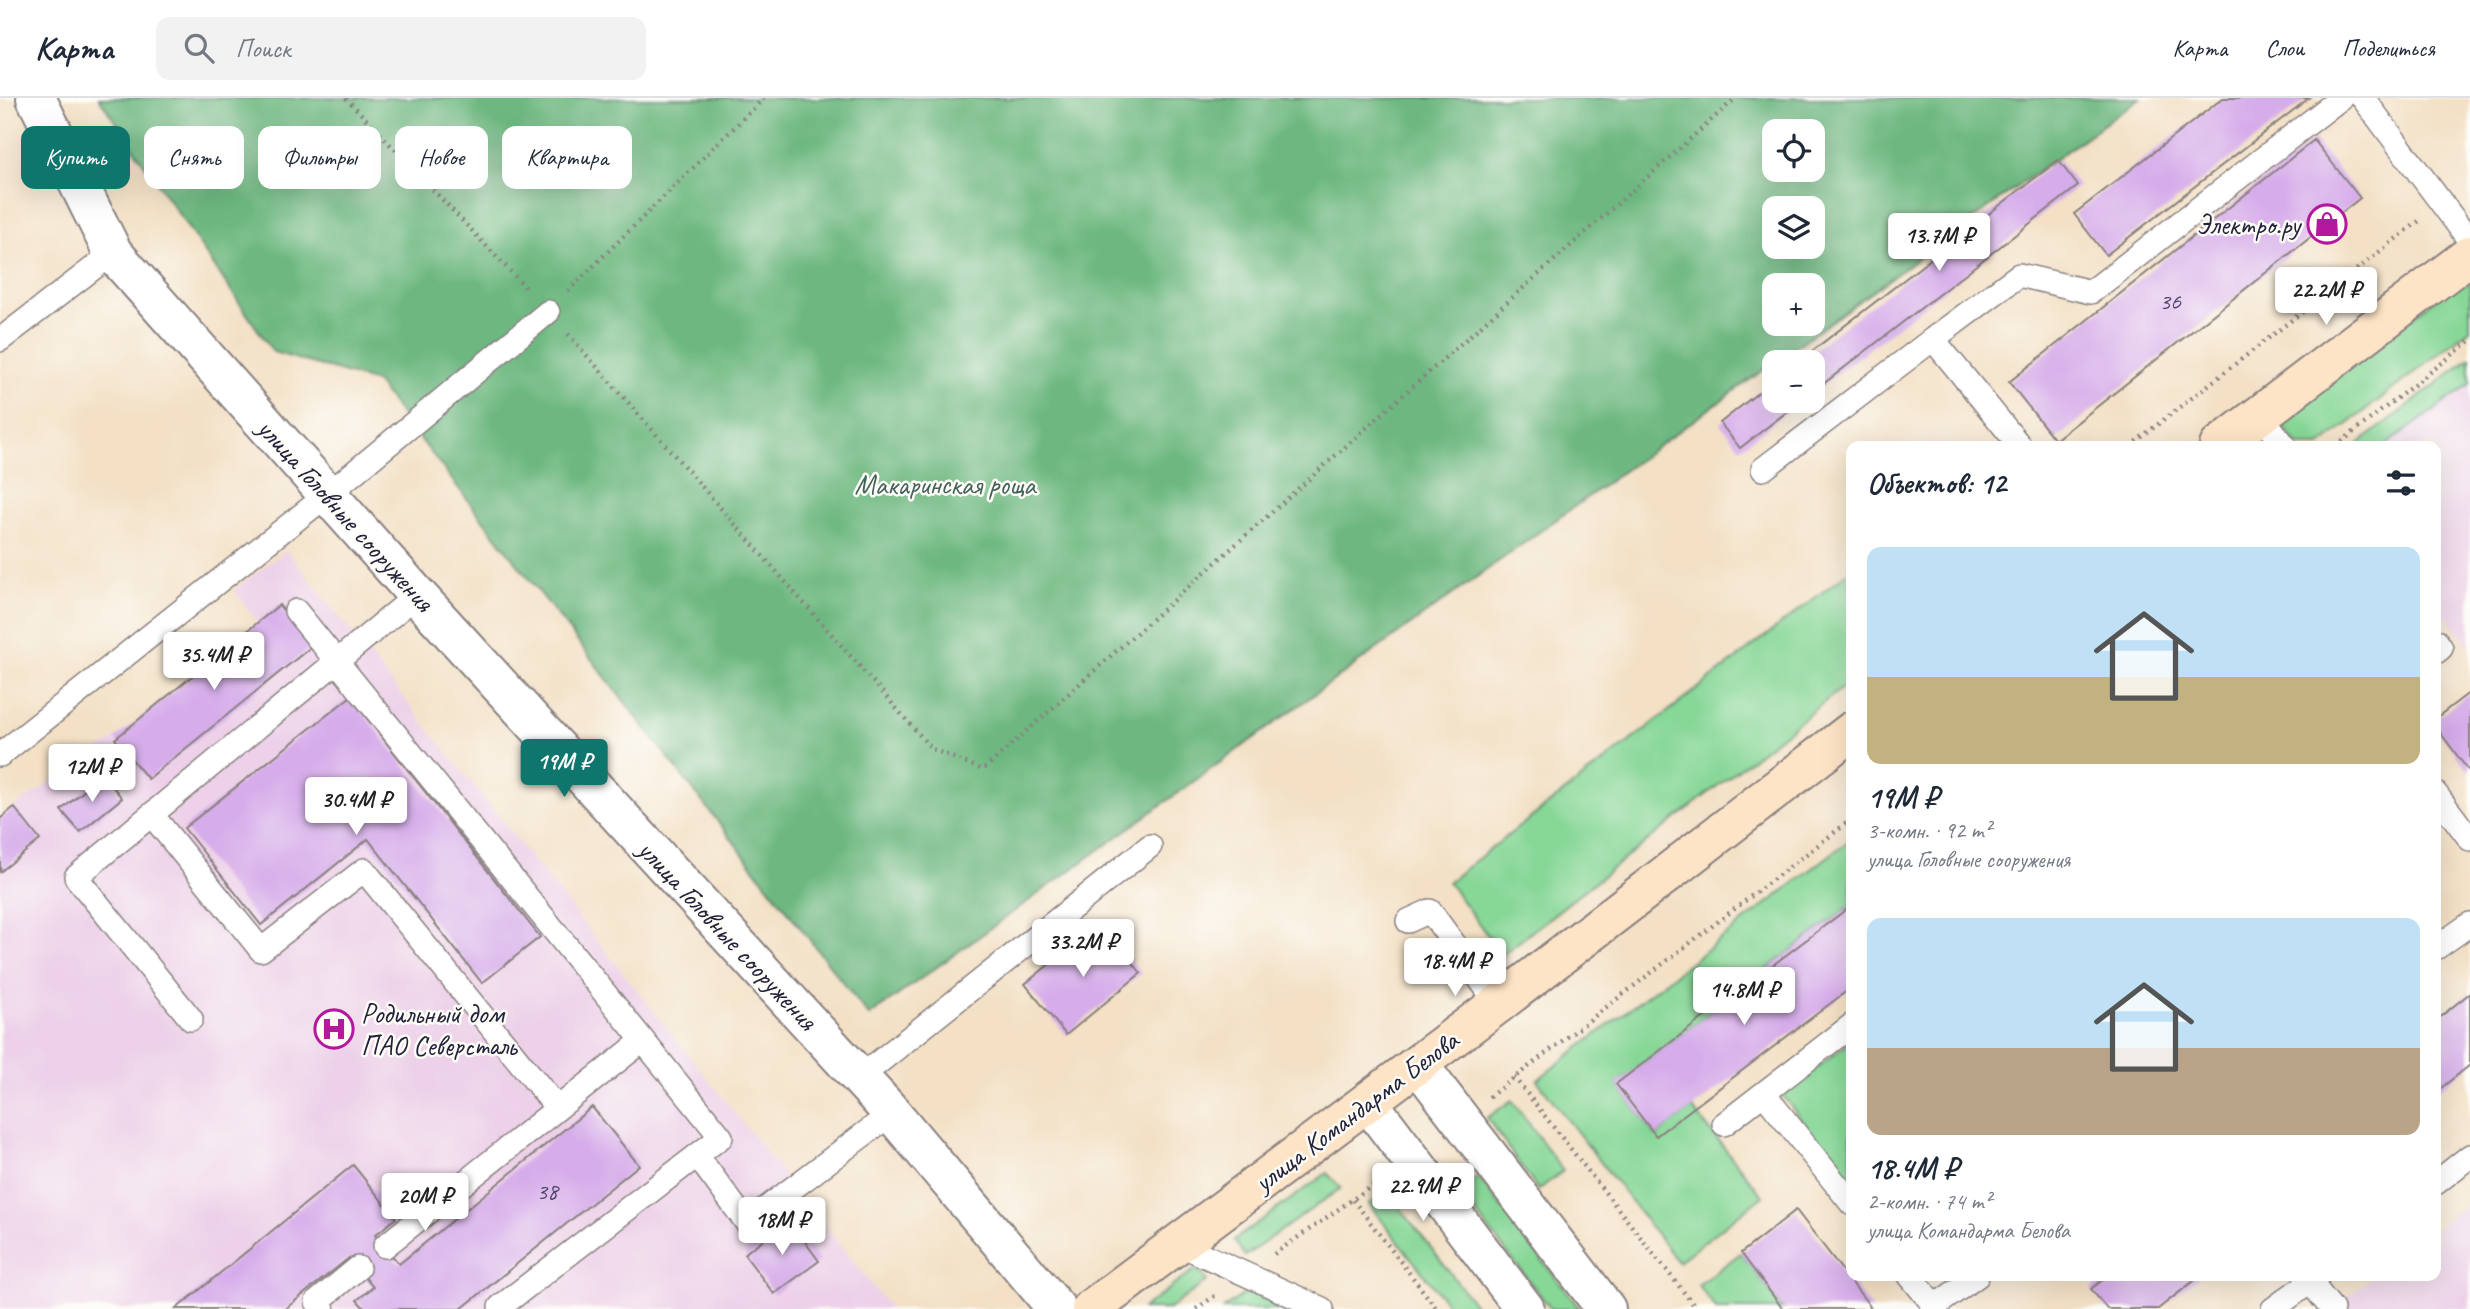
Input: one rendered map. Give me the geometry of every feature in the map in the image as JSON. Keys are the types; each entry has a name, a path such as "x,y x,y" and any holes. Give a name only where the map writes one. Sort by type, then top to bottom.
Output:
{"main road":[{"path":"2225,441 2470,255"},
{"name":"улица Командарма Белова","path":"1091,1309 1498,1004 1846,736"}],"street":[{"path":"36,98 113,253"},
{"name":"улица Головные сооружения","path":"113,253 417,595 892,1113 1057,1309"},
{"path":"1418,1064 1606,1309"},
{"path":"1368,1102 1525,1309"}],"lane":[{"path":"1763,469 2019,275 2091,292 2341,98"},
{"path":"2363,98 2470,241"},
{"path":"0,340 113,253"},
{"path":"0,755 327,495 548,312"},
{"path":"1933,339 2016,441"},
{"path":"2259,415 2281,441"},
{"path":"191,1019 76,877 417,595"},
{"path":"296,611 721,1138 500,1307 501,1309"},
{"path":"2441,798 2463,815 2470,839"},
{"path":"152,815 261,950 364,870 557,1108"},
{"path":"859,1078 1150,846"},
{"path":"1408,921 1430,911 1498,1004"},
{"path":"2441,944 2470,924"},
{"path":"1724,1124 1846,1030"},
{"path":"385,1246 641,1042"},
{"path":"1764,1094 1846,1196"},
{"path":"698,1157 747,1223 892,1113"},
{"path":"2441,1179 2470,1156"},
{"path":"1179,1244 1322,1309"},
{"path":"323,1309 317,1302 358,1268"},
{"path":"1914,1281 1936,1307 1970,1281"},
{"path":"2273,1309 2311,1281"},
{"path":"2315,1281 2332,1309"}],"path":[{"path":"346,98 548,312 932,749 983,770 1736,98"},
{"path":"548,312 764,98"},
{"path":"2136,441 2441,203"},
{"path":"2342,441 2470,341"},
{"path":"1459,1120 1846,824"},
{"path":"1514,1077 1697,1309"},
{"path":"1196,1309 1411,1157"},
{"path":"1353,1200 1437,1309"}],"shaded area":[{"path":"2470,384 2470,647 2441,609 2441,441 2392,441"},
{"name":"Родильный дом ПАО Северсталь","path":"286,550 891,1309 0,1309 0,872 40,840 14,807 115,739 258,622 234,590"},
{"path":"2470,1202 2470,1309 2332,1309 2368,1281 2441,1281 2441,1224"}],"green space":[{"name":"Макаринская роща","path":"99,98 2140,98 1825,326 1825,273 1762,273 1762,336 1810,336 1791,350 1762,350 1762,371 869,1016 376,382 273,352 161,189 244,189 244,126 144,126 144,164 130,143 130,126 118,126"},
{"path":"2470,272 2470,329 2326,441 2295,441 2279,422"},
{"path":"2470,358 2470,384 2392,441 2362,441"},
{"path":"1846,574 1846,685 1502,955 1448,882"},
{"path":"1846,843 1846,909 1617,1084 1656,1136 1692,1108 1763,1196 1678,1262 1537,1080"},
{"path":"1846,1045 1846,1177 1782,1095"},
{"path":"1512,1100 1563,1171 1538,1190 1487,1118"},
{"path":"1327,1173 1341,1188 1245,1256 1234,1240"},
{"path":"1478,1177 1580,1309 1551,1309 1459,1191"},
{"path":"1388,1192 1478,1309 1451,1309 1369,1204"},
{"path":"1741,1253 1783,1309 1716,1309 1698,1285"},
{"path":"1197,1268 1207,1281 1169,1309 1142,1309"},
{"path":"1247,1292 1287,1309 1223,1309"}],"building":[{"path":"2223,98 2309,98 2106,255 2074,214"},
{"path":"2314,140 2360,198 2055,440 2009,382"},
{"path":"2058,160 2078,186 1825,383 1825,350 1813,350"},
{"path":"1762,390 1762,413 1785,413 1740,448 1720,423"},
{"path":"279,605 312,646 148,779 115,739"},
{"path":"2470,692 2470,769 2468,770 2441,734 2441,714"},
{"path":"350,697 540,937 482,983 368,839 261,925 184,828"},
{"path":"103,775 122,798 80,832 61,810"},
{"path":"14,807 40,840 0,872 0,819"},
{"path":"1846,910 1846,992 1656,1136 1616,1084"},
{"path":"1101,923 1141,973 1066,1035 1025,984"},
{"path":"2470,993 2470,1065 2441,1088 2441,1016"},
{"path":"592,1107 639,1165 461,1309 365,1309 357,1300 373,1287 349,1258 285,1309 176,1309 353,1165 396,1218 375,1235 399,1264"},
{"path":"1796,1210 1846,1275 1846,1281 1851,1281 1872,1309 1783,1309 1741,1253"},
{"path":"789,1220 819,1261 774,1294 744,1254"},
{"path":"2101,1281 2194,1281 2158,1309 2107,1309 2091,1289"}],"place":[{"name":"Электро.ру","path":"2327,224"},
{"name":"Родильный дом ПАО Северсталь","path":"334,1029"}]}
